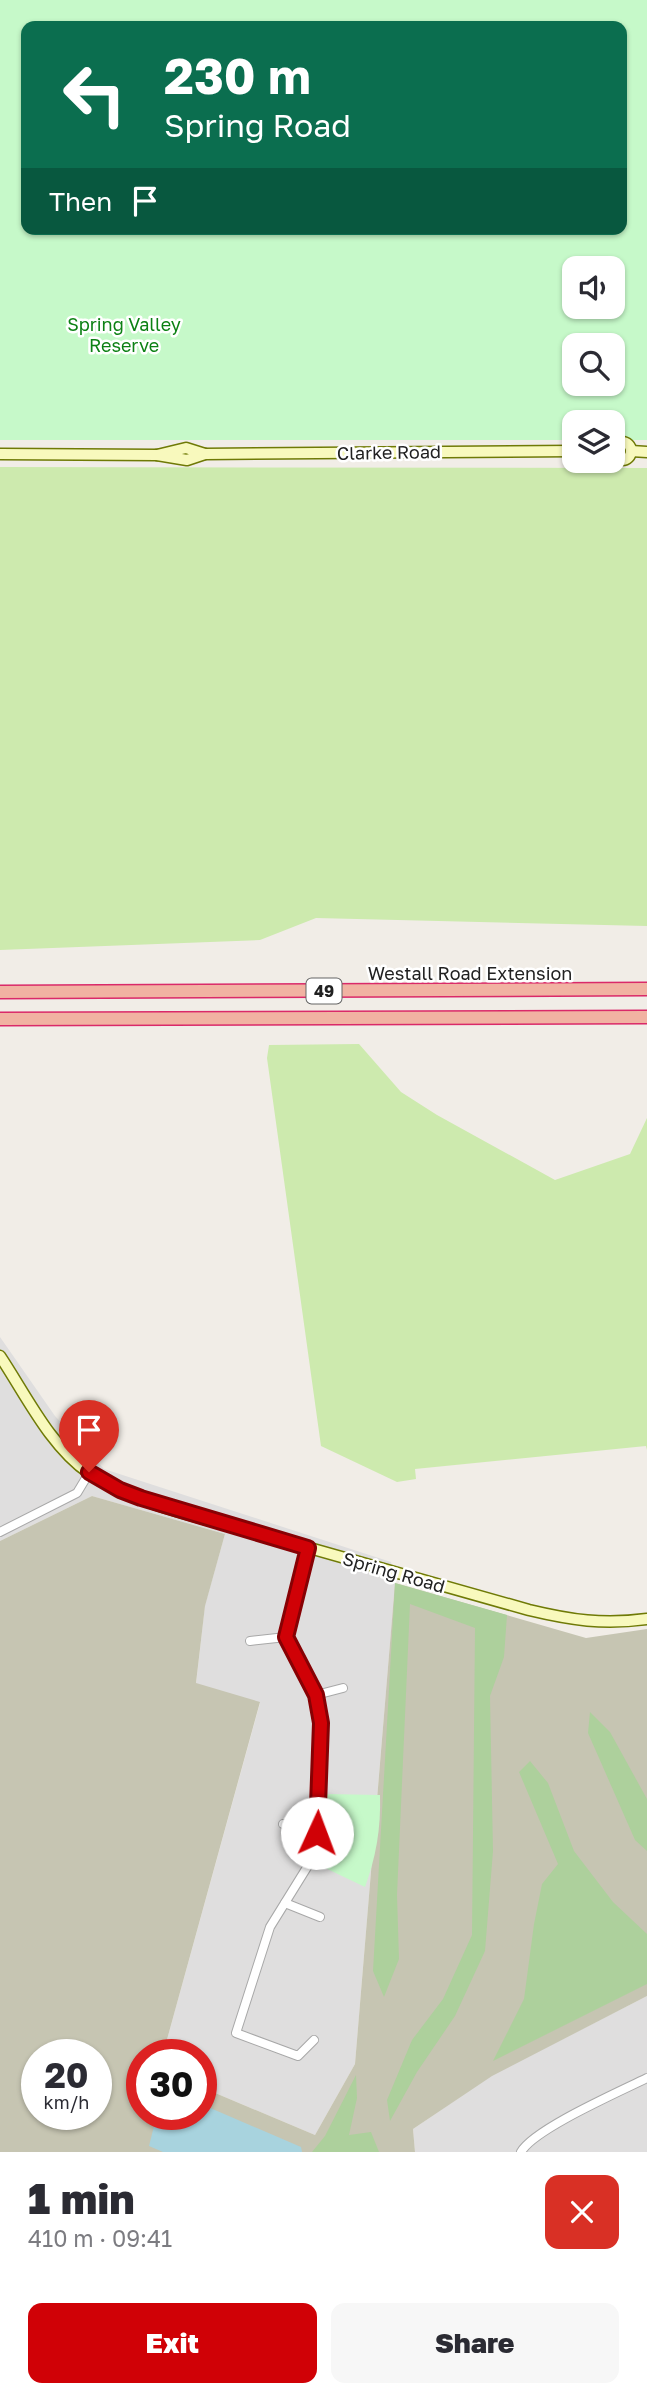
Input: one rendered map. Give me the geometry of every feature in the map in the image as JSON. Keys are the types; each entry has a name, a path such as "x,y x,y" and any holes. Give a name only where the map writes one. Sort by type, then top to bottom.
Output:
{"highway":[{"name":"Westall Road Extension","path":"0,992 647,989"},
{"name":"49","path":"0,1019 647,1017"}],"main road":[{"path":"625,443 631,451 647,452"},
{"name":"Clarke Road","path":"0,454 157,454 187,448 205,454 562,451"},
{"name":"Spring Road","path":"0,1356 64,1450 89,1472 120,1490 308,1548 528,1610 575,1621 618,1623 647,1619"}],"street":[{"path":"0,1532 77,1493 89,1472"},
{"path":"308,1548 286,1637 316,1695 321,1723 314,1856 270,1927 236,2033 298,2056 314,2040"},
{"path":"250,1641 286,1637"},
{"path":"316,1695 343,1688"},
{"path":"283,1824 317,1833"},
{"path":"285,1903 320,1917"},
{"path":"521,2152 525,2144 542,2131 647,2078"}],"shaded area":[{"path":"0,1337 55,1416 104,1469 391,1562 395,1583 355,2064 315,2135 217,2094 217,2039 167,2039 260,1703 196,1684 205,1605 225,1534 92,1496 0,1541"},
{"path":"92,1496 225,1534 205,1606 196,1683 260,1702 167,2039 126,2039 126,2130 217,2130 217,2094 315,2135 355,2064 395,1583 586,1638 647,1629 647,1996 492,2076 413,2129 415,2152 0,2152 0,1541"},
{"path":"647,1996 647,2152 415,2152 413,2129 492,2075"}],"green space":[{"name":"Spring Valley Reserve","path":"0,0 647,0 647,440 625,440 625,410 562,410 562,440 0,440"},
{"path":"0,467 562,468 562,473 625,473 625,468 647,468 647,926 316,918 260,940 0,950"},
{"path":"359,1044 401,1092 437,1115 555,1180 630,1154 647,1118 647,1450 646,1446 415,1469 416,1479 397,1482 321,1446 267,1058 269,1045"},
{"path":"395,1583 507,1615 504,1657 490,1696 493,1851 485,1951 455,2016 417,2072 390,2121 387,2100 412,2040 443,1999 472,1935 475,1628 410,1604 397,1895 399,1959 384,1997 373,1971"},
{"path":"590,1712 610,1732 647,1799 647,1851 635,1840 588,1733"},
{"path":"530,1761 548,1783 574,1851 613,1902 647,1934 647,1984 493,2061 524,1999 542,1884 558,1864 519,1772"},
{"path":"326,1794 380,1795 377,1842 365,1887 321,1866"},
{"path":"356,2075 357,2098 349,2135 371,2132 379,2152 312,2152 325,2136"}],"water":[{"path":"217,2111 301,2147 302,2152 163,2152 149,2146 153,2130 217,2130"}],"route":[{"path":"89,1472 120,1490 141,1498 308,1548 286,1637 316,1695 321,1723 317,1833"}]}
